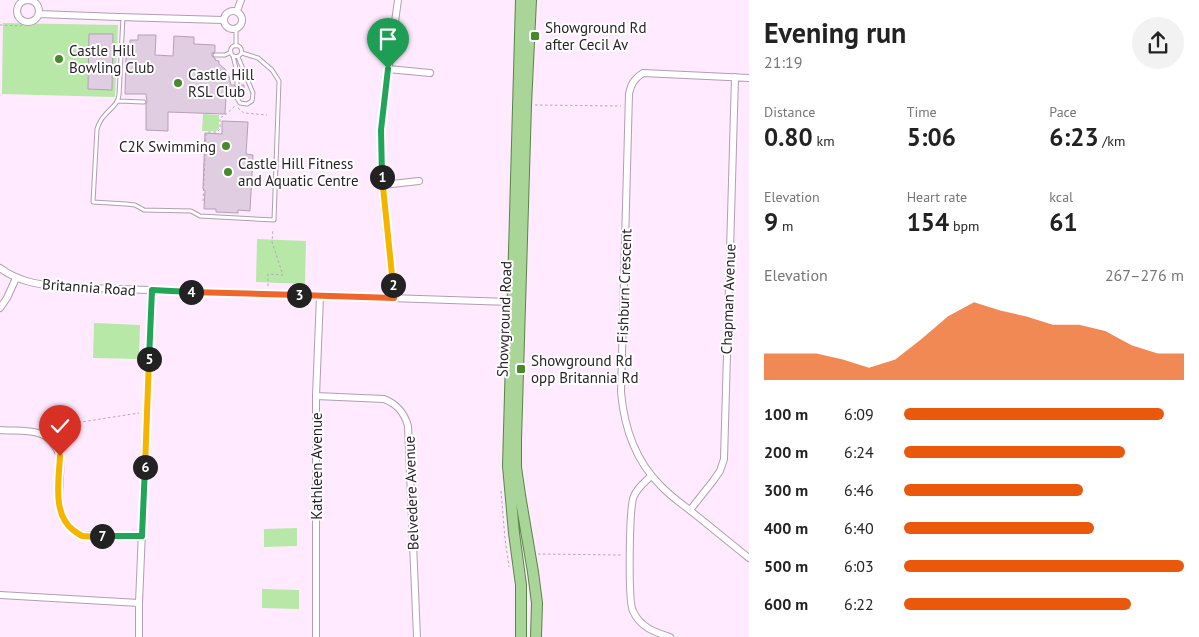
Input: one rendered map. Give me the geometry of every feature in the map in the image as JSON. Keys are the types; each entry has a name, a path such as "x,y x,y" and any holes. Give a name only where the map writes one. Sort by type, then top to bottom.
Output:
{"main road":[{"name":"Showground Road","path":"521,0 508,466 521,585 522,637"},
{"name":"Showground Road","path":"531,0 526,105 516,466 537,603 536,637"}],"street":[{"path":"29,0 36,3 39,14 36,19 24,21 20,19 17,12 19,5 29,0"},
{"path":"237,11 241,0"},
{"path":"394,298 382,185 381,130 398,0"},
{"path":"230,10 237,11 242,18 240,26 236,29 228,28 223,20 224,15 230,10"},
{"path":"39,14 223,20"},
{"path":"388,69 430,73"},
{"name":"Fishburn Crescent","path":"749,78 643,73 631,85 620,392 627,428 651,476 672,497 749,558"},
{"name":"Chapman Avenue","path":"690,510 720,471 724,459 735,78"},
{"path":"382,185 419,181"},
{"name":"Britannia Road","path":"0,268 16,278 40,285 58,287 512,302"},
{"path":"0,308 16,278"},
{"path":"139,637 138,603 152,290"},
{"name":"Kathleen Avenue","path":"316,637 316,396 320,296"},
{"name":"Belvedere Avenue","path":"316,396 384,399 397,406 406,418 408,426 417,637"},
{"path":"0,430 38,432 47,436 56,447 60,456 58,491 60,511 63,520 70,528 83,536 142,536"},
{"path":"651,476 633,497 630,555 632,609 638,620 647,628 670,637"},
{"path":"0,594 138,603"}],"lane":[{"path":"123,17 118,102 100,121 97,129 93,202 135,205 144,210 191,211 200,216 274,220 278,80 272,70 258,58 242,53"},
{"path":"236,29 236,46 232,48 232,54 237,72 237,85"},
{"path":"236,46 241,48 242,53"},
{"path":"238,57 242,53"},
{"path":"215,55 232,54 238,57 254,96 252,101 247,104 240,103 237,98"},
{"path":"118,102 144,102"}],"path":[{"path":"0,25 21,26 24,21"},
{"path":"233,101 244,113 267,115"},
{"path":"203,201 206,135 208,132 217,132 220,129 220,118 236,106"},
{"path":"532,106 629,106"},
{"path":"268,294 268,274 283,275 272,242 273,229"},
{"path":"49,439 62,425 147,412"},
{"path":"530,553 630,555"}],"green space":[{"name":"Castle Hill Bowling Club","path":"3,23 118,25 115,97 2,94"},
{"path":"203,114 219,115 219,129 216,131 202,131"},
{"path":"257,239 306,241 305,284 256,282"},
{"path":"94,323 140,325 139,359 93,358"},
{"path":"297,528 297,546 264,547 264,529"},
{"path":"262,589 299,590 299,609 262,608"}],"building":[{"path":"89,34 113,34 112,90 88,89"},
{"name":"Castle Hill RSL Club","path":"138,35 156,35 155,55 173,56 174,36 194,37 194,44 215,45 215,52 212,53 212,56 225,69 231,85 239,88 240,85 244,85 244,98 237,95 234,98 226,97 225,114 168,112 168,131 146,130 146,94 125,94 126,54 130,55 130,40 138,40"},
{"name":"Castle Hill Fitness and Aquatic Centre","path":"222,121 248,122 246,154 253,155 250,211 238,210 238,213 216,212 216,209 204,209 205,133 222,134"}],"place":[{"name":"Showground Rd after Cecil Av","path":"535,36"},
{"name":"Castle Hill Bowling Club","path":"59,59"},
{"name":"Castle Hill RSL Club","path":"178,83"},
{"name":"C2K Swimming","path":"226,146"},
{"name":"Castle Hill Fitness and Aquatic Centre","path":"228,172"},
{"name":"Showground Rd opp Britannia Rd","path":"521,369"}],"route":[{"path":"60,456 58,491 60,511 63,520 70,528 83,536 142,536 152,290 394,298 382,185 381,158 382,116 388,69"}]}
